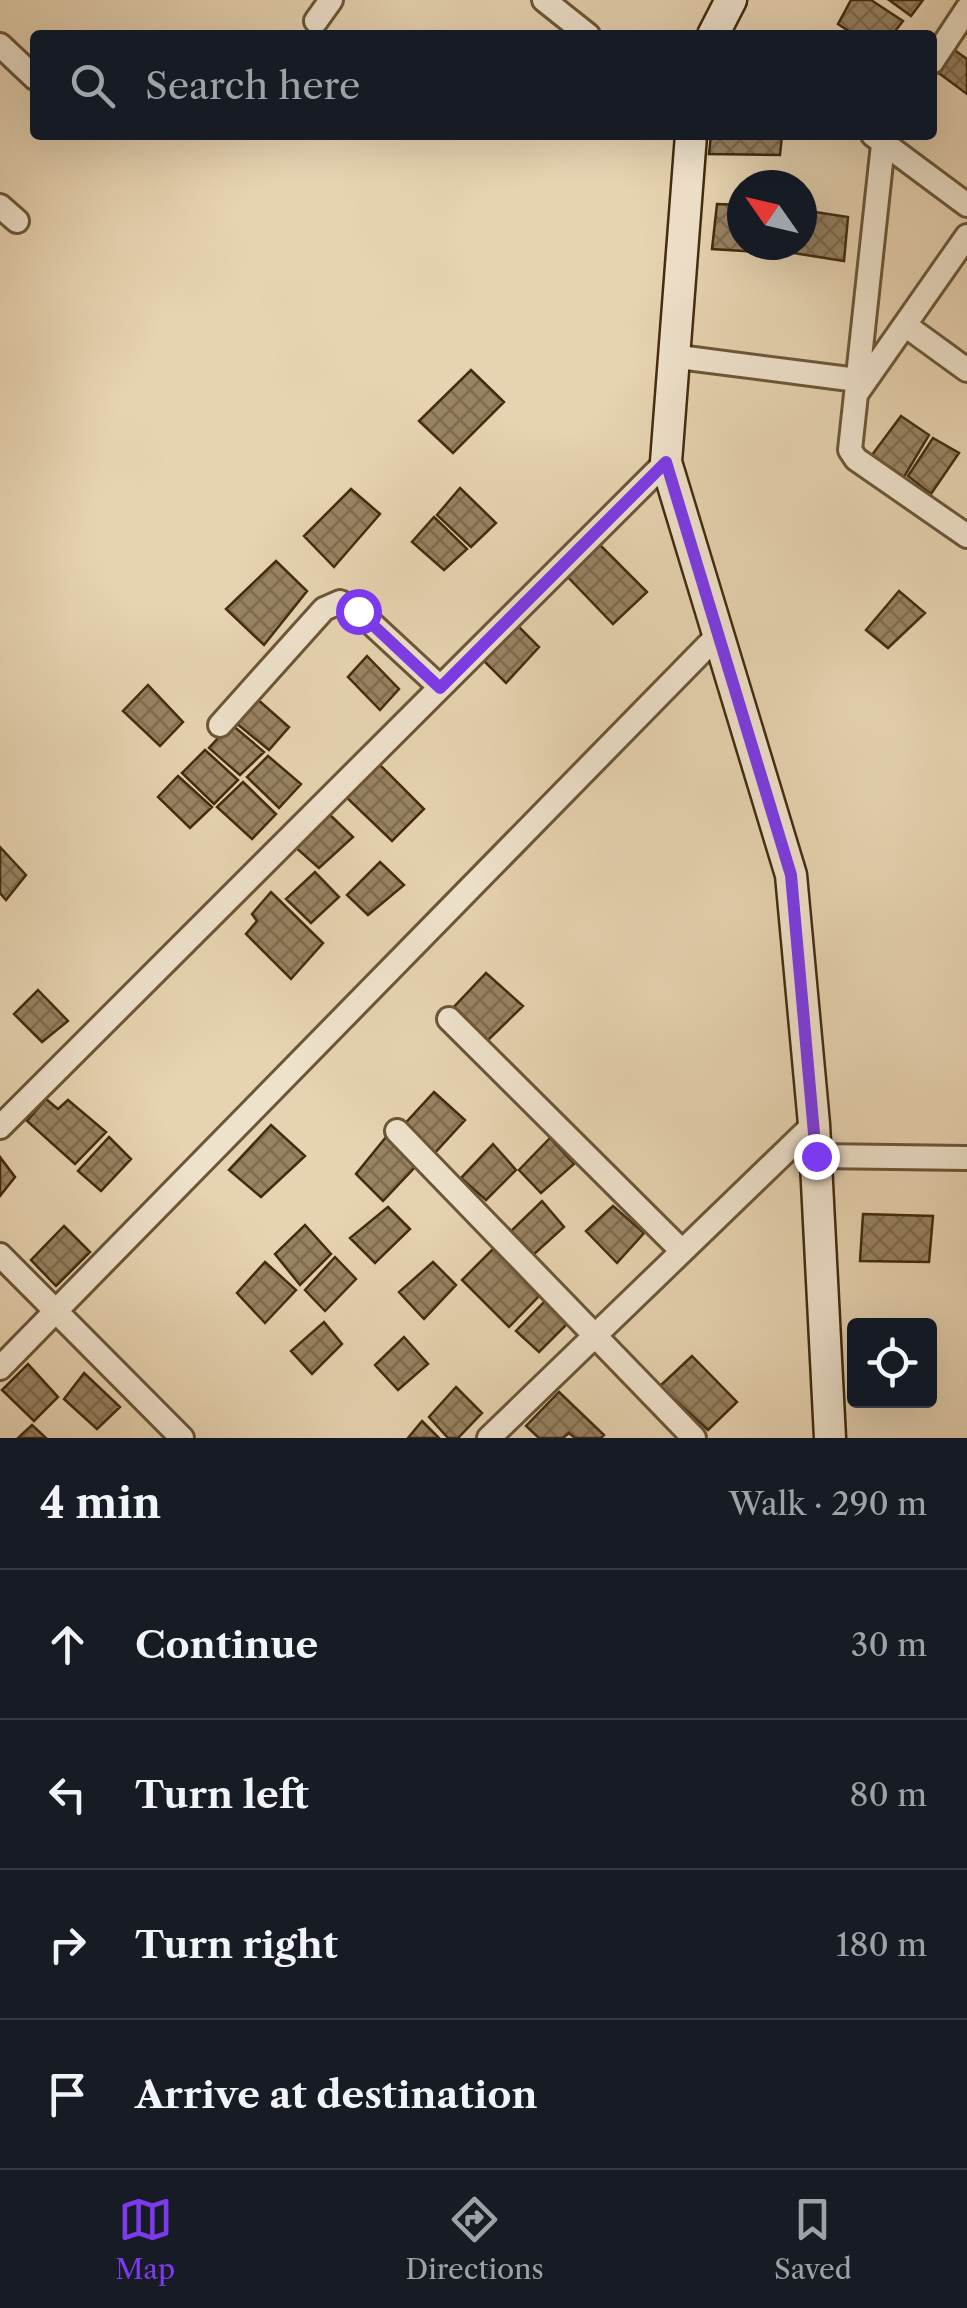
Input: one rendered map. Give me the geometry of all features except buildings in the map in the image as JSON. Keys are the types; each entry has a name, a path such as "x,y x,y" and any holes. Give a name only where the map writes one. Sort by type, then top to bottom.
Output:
{"street":[{"path":"316,21 331,0"},
{"path":"544,0 582,30"},
{"path":"937,54 967,9"},
{"path":"0,44 30,73"},
{"path":"691,140 666,452 791,875 814,1124 830,1438"},
{"path":"879,140 850,438 856,459 967,536"},
{"path":"883,140 967,204"},
{"path":"857,386 905,326 967,236"},
{"path":"905,326 967,370"},
{"path":"671,366 857,386"},
{"path":"0,1127 440,688 666,452"},
{"path":"220,725 324,609 340,602 358,611 440,688"},
{"path":"0,1368 719,634"},
{"path":"449,1019 682,1251"},
{"path":"490,1438 814,1124"},
{"path":"397,1131 694,1438"},
{"path":"816,1156 967,1158"},
{"path":"0,1255 182,1438"},
{"path":"506,1420 524,1438"}],"route":[{"path":"358,611 440,688 666,462 791,875 816,1156"}]}
